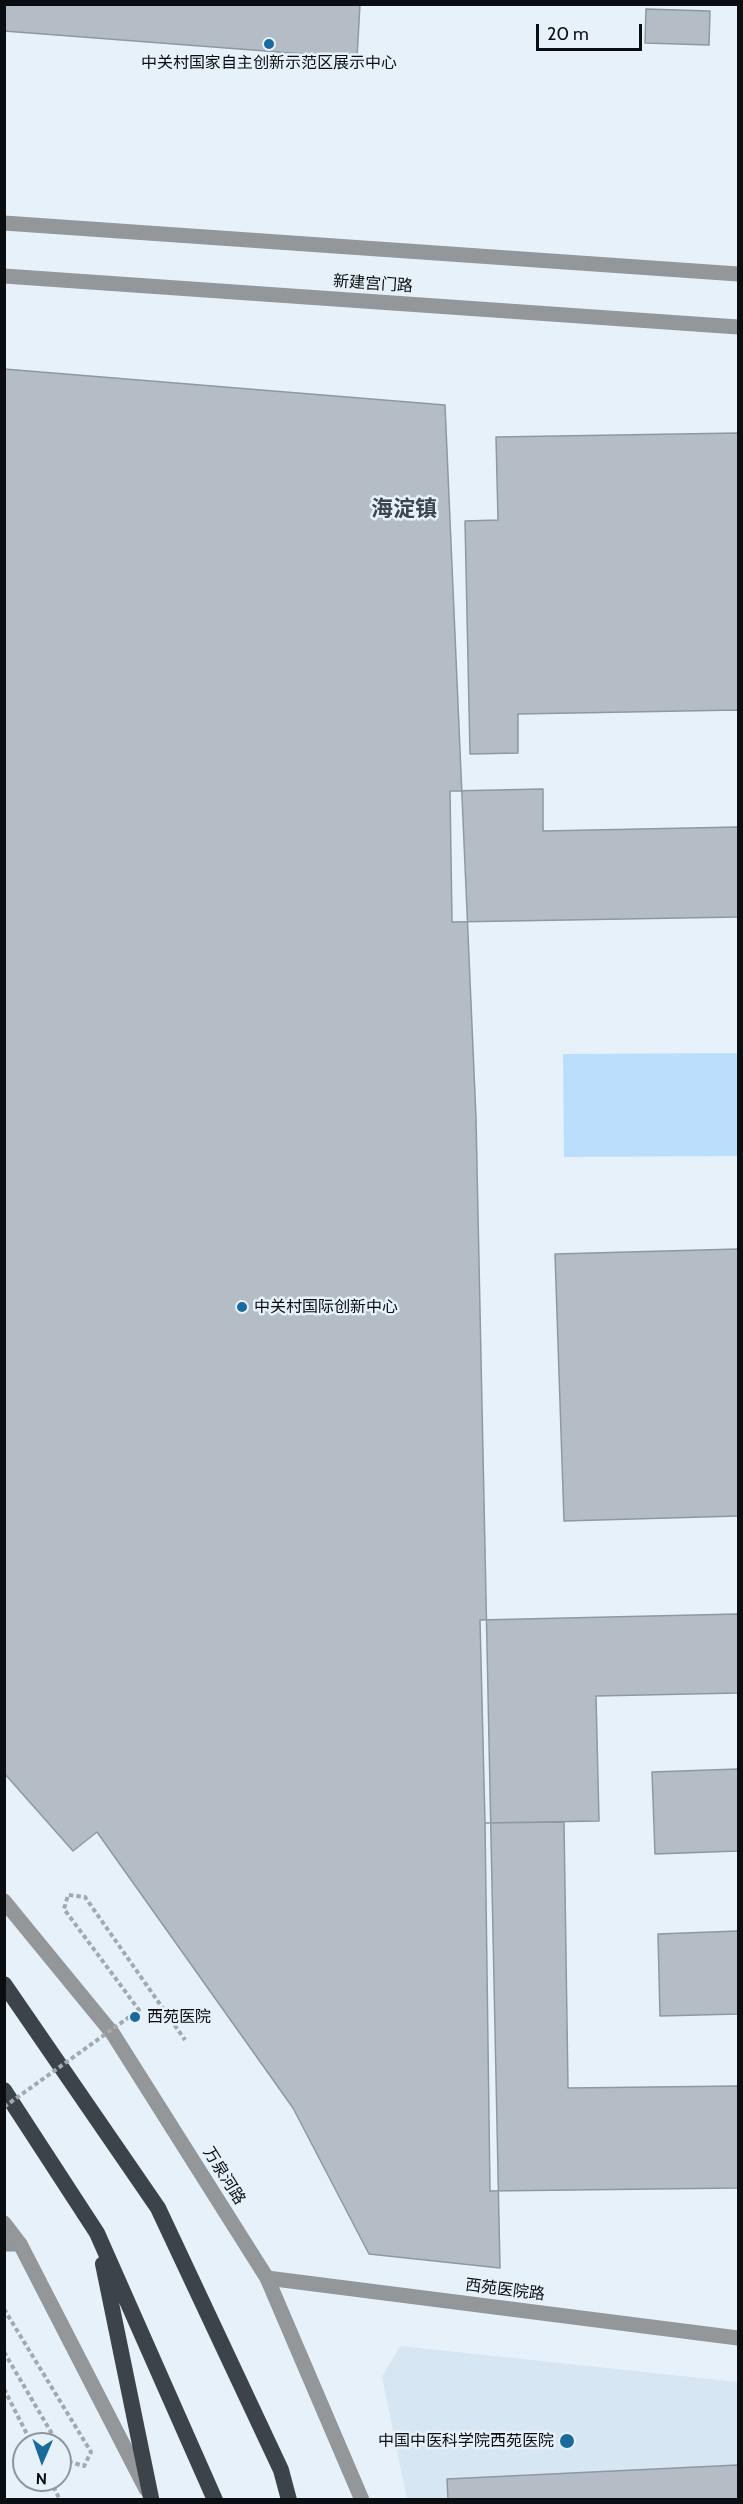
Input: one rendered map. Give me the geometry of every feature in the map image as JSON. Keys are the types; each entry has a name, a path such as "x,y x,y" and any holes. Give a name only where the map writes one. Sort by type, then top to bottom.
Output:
{"highway":[{"path":"4,1984 158,2208 281,2470 289,2499"},
{"path":"4,2090 97,2233 215,2499"},
{"path":"97,2233 151,2499"}],"street":[{"path":"4,223 738,274"},
{"name":"新建宫门路","path":"4,276 738,327"},
{"name":"万泉河路","path":"4,1901 113,2034 267,2278 362,2499"},
{"path":"4,2223 12,2244 151,2499"},
{"name":"西苑医院路","path":"267,2278 738,2338"}],"path":[{"path":"4,2107 139,2010 64,1910 68,1895 85,1897 185,2040"},
{"path":"4,2309 91,2452 84,2466 72,2462"},
{"path":"4,2352 51,2432"},
{"path":"4,2389 26,2432"}],"shaded area":[{"path":"738,1053 738,1156 564,1157 563,1054"},
{"name":"中国中医科学院西苑医院","path":"400,2346 738,2382 738,2499 407,2499 382,2377"}],"building":[{"name":"中关村国家自主创新示范区展示中心","path":"4,4 360,4 357,58 4,31"},
{"path":"646,9 710,11 709,45 645,43"},
{"name":"中关村国际创新中心","path":"4,369 445,405 476,1118 500,2268 369,2254 293,2108 97,1832 73,1851 4,1773"},
{"path":"738,433 738,710 518,714 518,753 470,754 465,521 498,520 496,437"},
{"path":"543,789 543,831 738,827 738,917 452,922 450,791"},
{"path":"738,1249 738,1516 564,1521 555,1254"},
{"path":"738,1614 738,1693 596,1696 599,1821 485,1823 480,1620"},
{"path":"738,1769 738,1851 655,1854 652,1772"},
{"path":"564,1822 568,2088 738,2086 738,2188 490,2191 485,1823"},
{"path":"738,1931 738,2014 660,2016 658,1934"},
{"path":"738,2465 738,2500 448,2500 447,2479"}],"place":[{"name":"中关村国家自主创新示范区展示中心","path":"269,44"},
{"name":"中关村国际创新中心","path":"242,1307"},
{"name":"西苑医院","path":"135,2017"},
{"name":"中国中医科学院西苑医院","path":"567,2441"}],"district":[{"name":"海淀镇","path":"404,510"}]}
